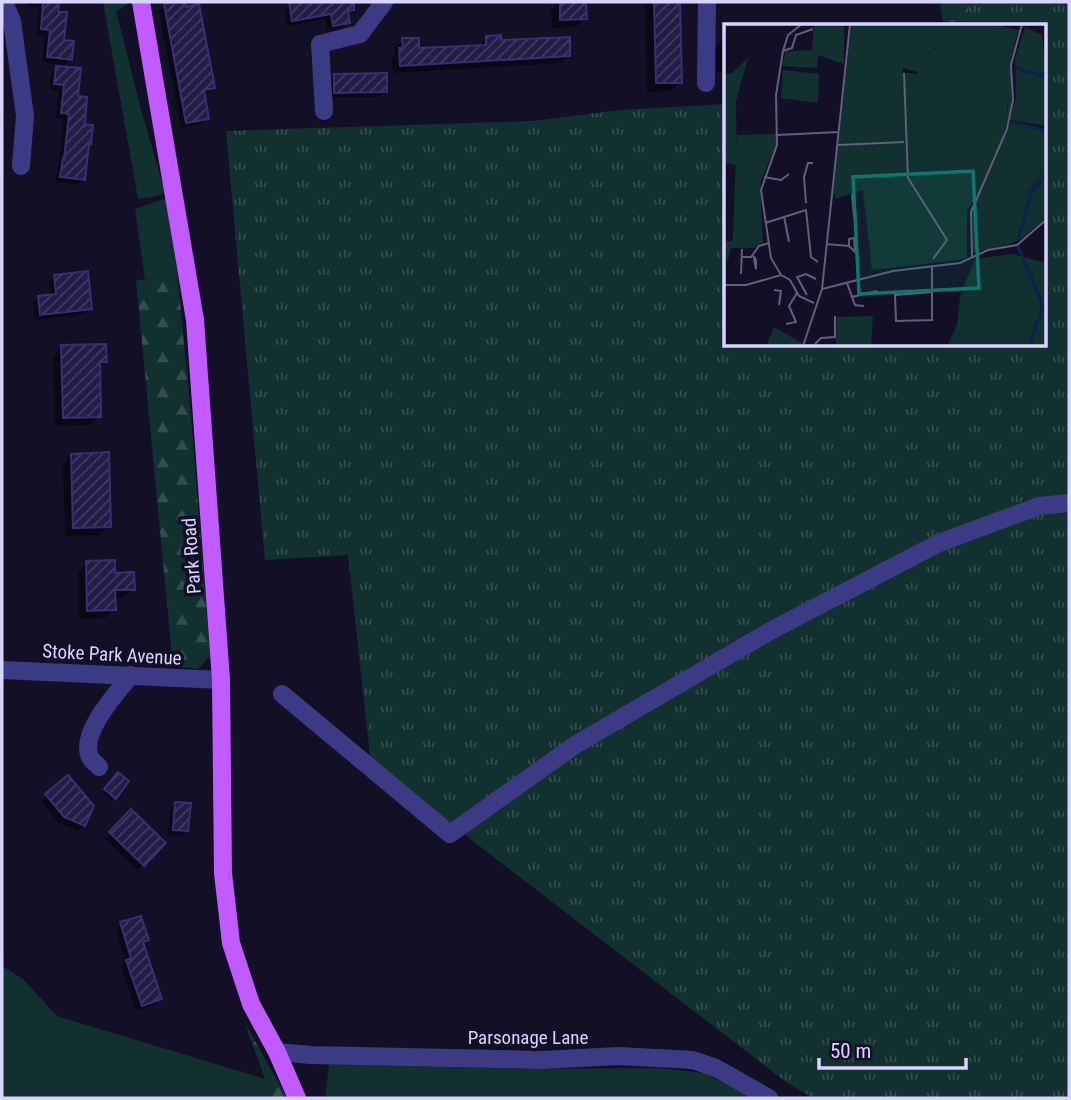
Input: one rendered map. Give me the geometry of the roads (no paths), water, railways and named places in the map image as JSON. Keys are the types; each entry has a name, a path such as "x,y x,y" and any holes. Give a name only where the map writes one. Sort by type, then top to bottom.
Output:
{"main road":[{"name":"Park Road","path":"141,2 194,320 221,680 223,873 231,943 251,1004 297,1098"}],"street":[{"path":"4,2 12,21 25,116 21,166"},
{"path":"324,111 320,44 360,34 384,2"},
{"path":"706,83 707,2"},
{"path":"282,694 450,834 575,745 772,630 939,543 1039,506 1069,503"},
{"name":"Stoke Park Avenue","path":"2,670 221,680"},
{"path":"99,767 89,751 89,739 94,725 131,675"},
{"name":"Parsonage Lane","path":"276,1052 542,1060 618,1056 693,1060 716,1068 769,1098"}]}
